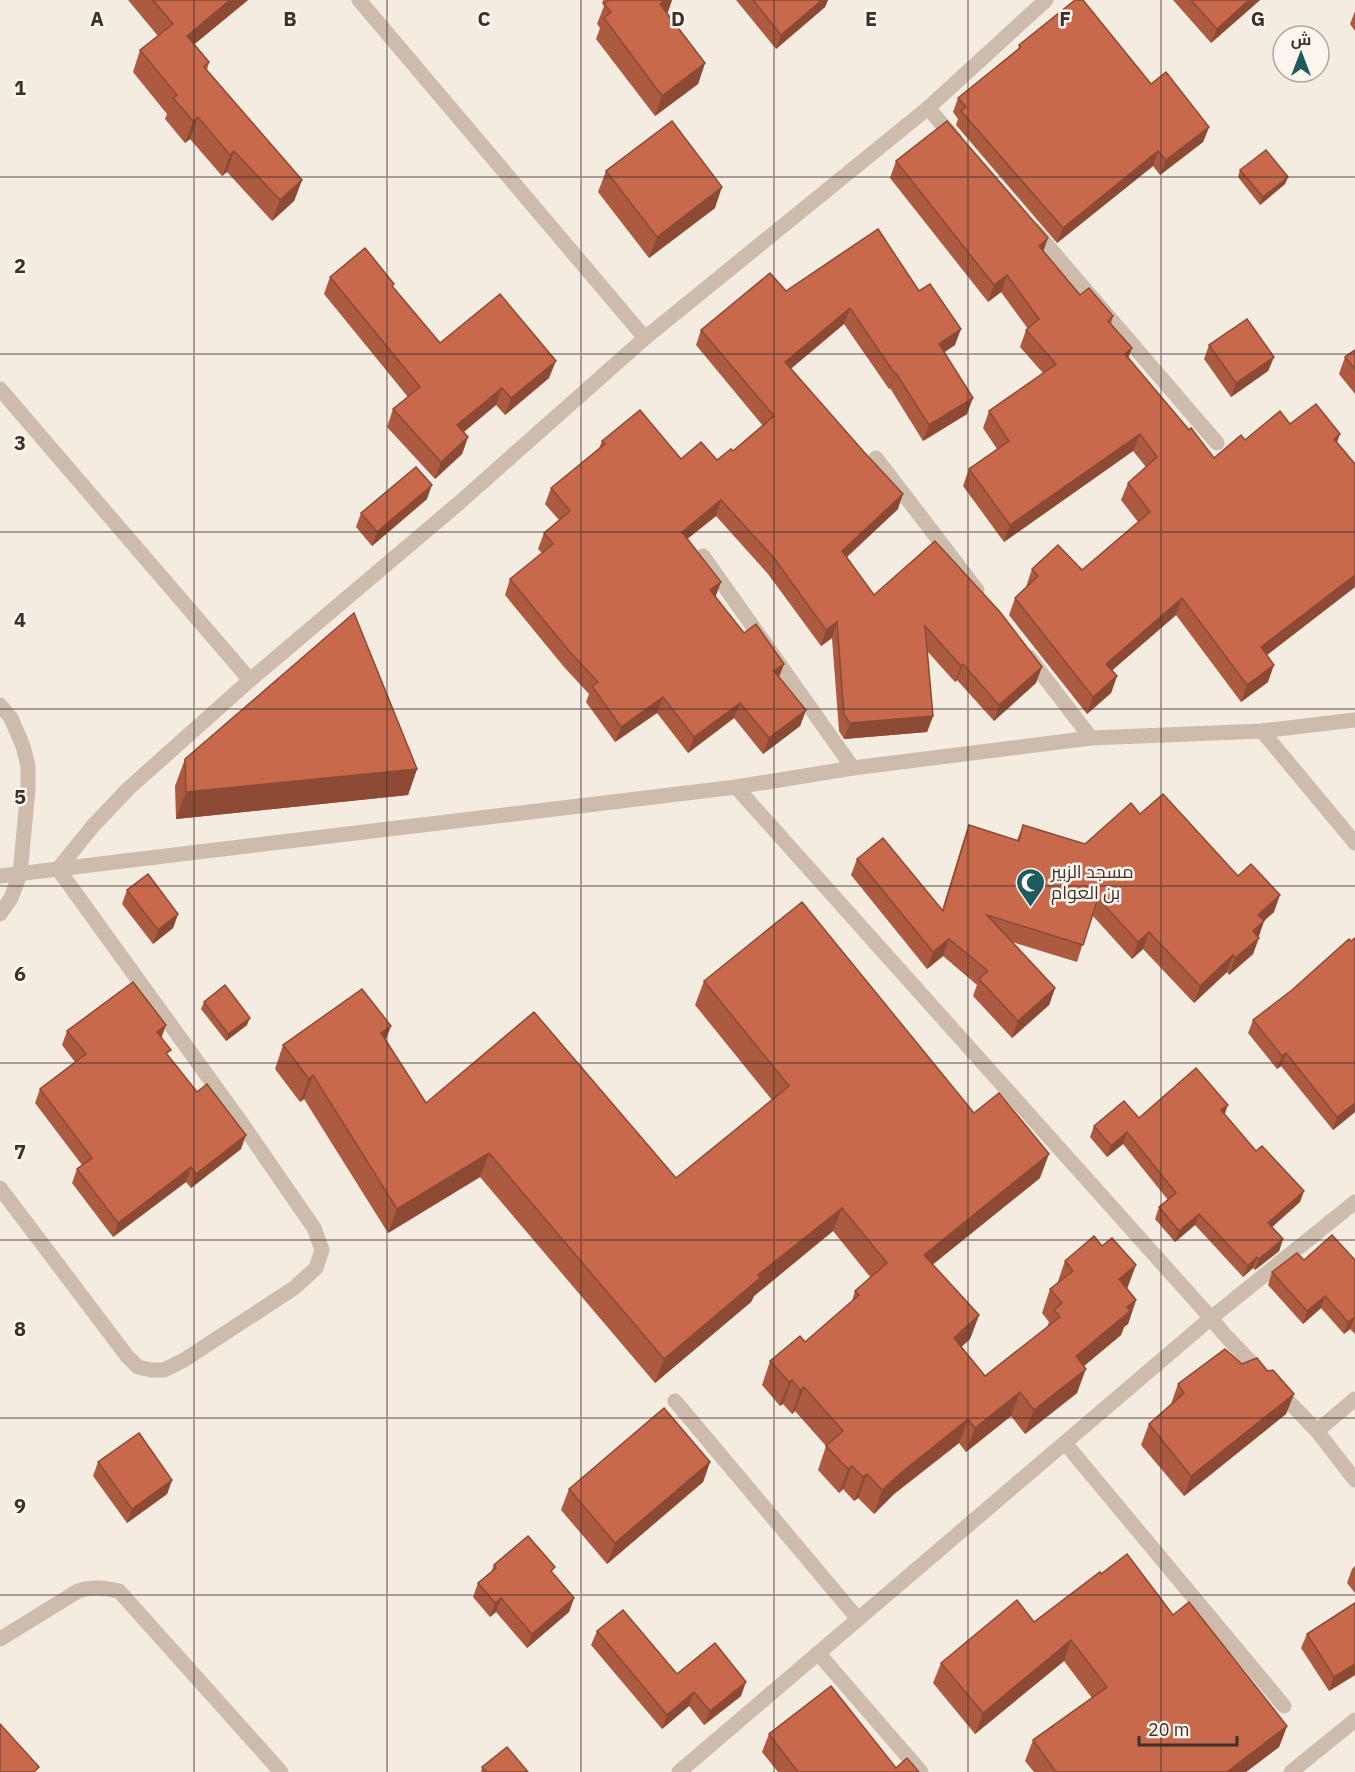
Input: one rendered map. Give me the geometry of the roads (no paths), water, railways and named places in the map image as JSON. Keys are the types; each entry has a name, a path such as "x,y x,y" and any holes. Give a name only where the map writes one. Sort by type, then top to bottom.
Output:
{"street":[{"path":"359,0 645,338"},
{"path":"58,869 93,826 128,789 250,680 459,503 645,338 928,108 1046,0"},
{"path":"928,108 967,153"},
{"path":"1022,216 1217,443"},
{"path":"0,389 250,680"},
{"path":"876,459 984,598"},
{"path":"703,556 853,768"},
{"path":"1019,645 1091,738"},
{"path":"0,705 11,718 28,765 20,874 11,898 0,914"},
{"path":"0,876 736,787 853,768 1091,738 1262,731 1355,720"},
{"path":"1262,731 1355,843"},
{"path":"736,787 1224,1334 1317,1431 1355,1480"},
{"path":"0,1188 128,1356 138,1367 151,1370 164,1370 184,1359 294,1288 316,1268 322,1250 314,1228 243,1125 58,869"},
{"path":"679,1772 1211,1318 1355,1202"},
{"path":"1317,1431 1355,1399"},
{"path":"675,1401 858,1619"},
{"path":"1065,1443 1284,1706"},
{"path":"0,1639 78,1591 88,1587 119,1591 281,1772"},
{"path":"818,1653 921,1772"},
{"path":"1291,1772 1355,1720"}],"place":[{"name":"مسجد الزبير بن العوام","path":"1030,908"}]}
